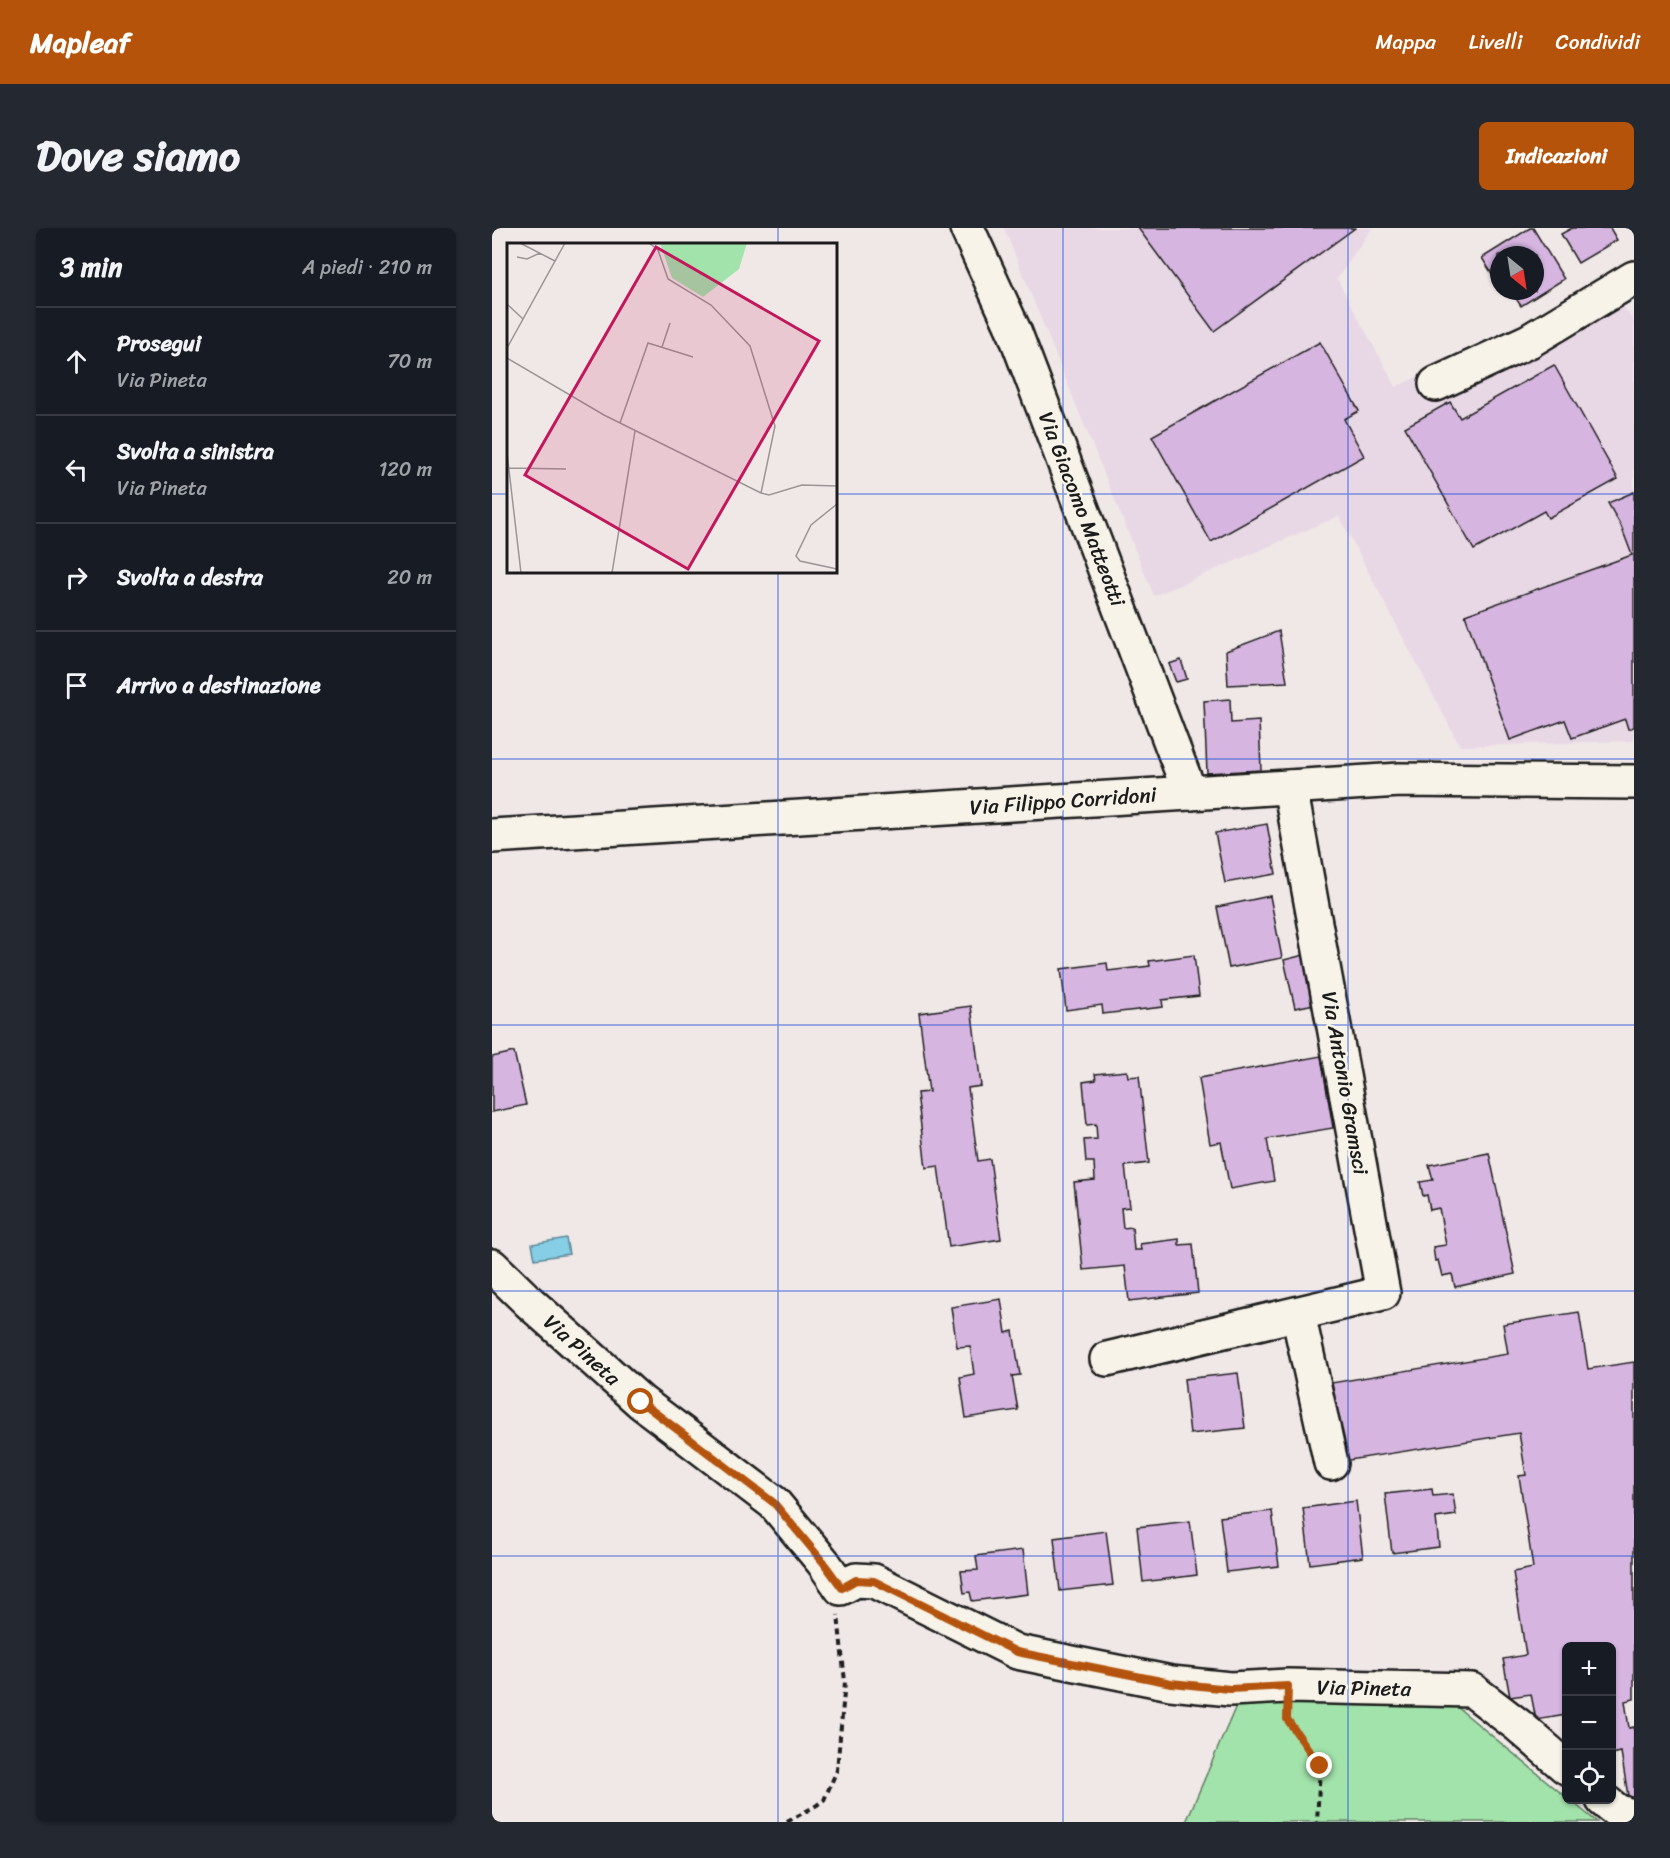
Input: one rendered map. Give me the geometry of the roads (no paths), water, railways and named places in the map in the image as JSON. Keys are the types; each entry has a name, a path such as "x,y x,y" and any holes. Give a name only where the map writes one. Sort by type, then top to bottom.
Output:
{"street":[{"name":"Via Giacomo Matteotti","path":"968,228 1015,333 1190,793"},
{"path":"1436,384 1529,341 1634,278"},
{"name":"Via Filippo Corridoni","path":"492,836 1400,780 1634,782"},
{"name":"Via Antonio Gramsci","path":"1107,1359 1383,1293 1290,787"},
{"name":"Via Pineta","path":"492,1266 641,1402 774,1503 842,1588 856,1580 874,1581 1017,1652 1171,1683 1230,1689 1288,1686 1472,1690 1519,1726 1562,1764"},
{"path":"1298,1314 1331,1462"},
{"path":"1609,1804 1617,1811 1634,1817"}],"water":[{"path":"566,1238 569,1254 535,1259 532,1244"}]}
